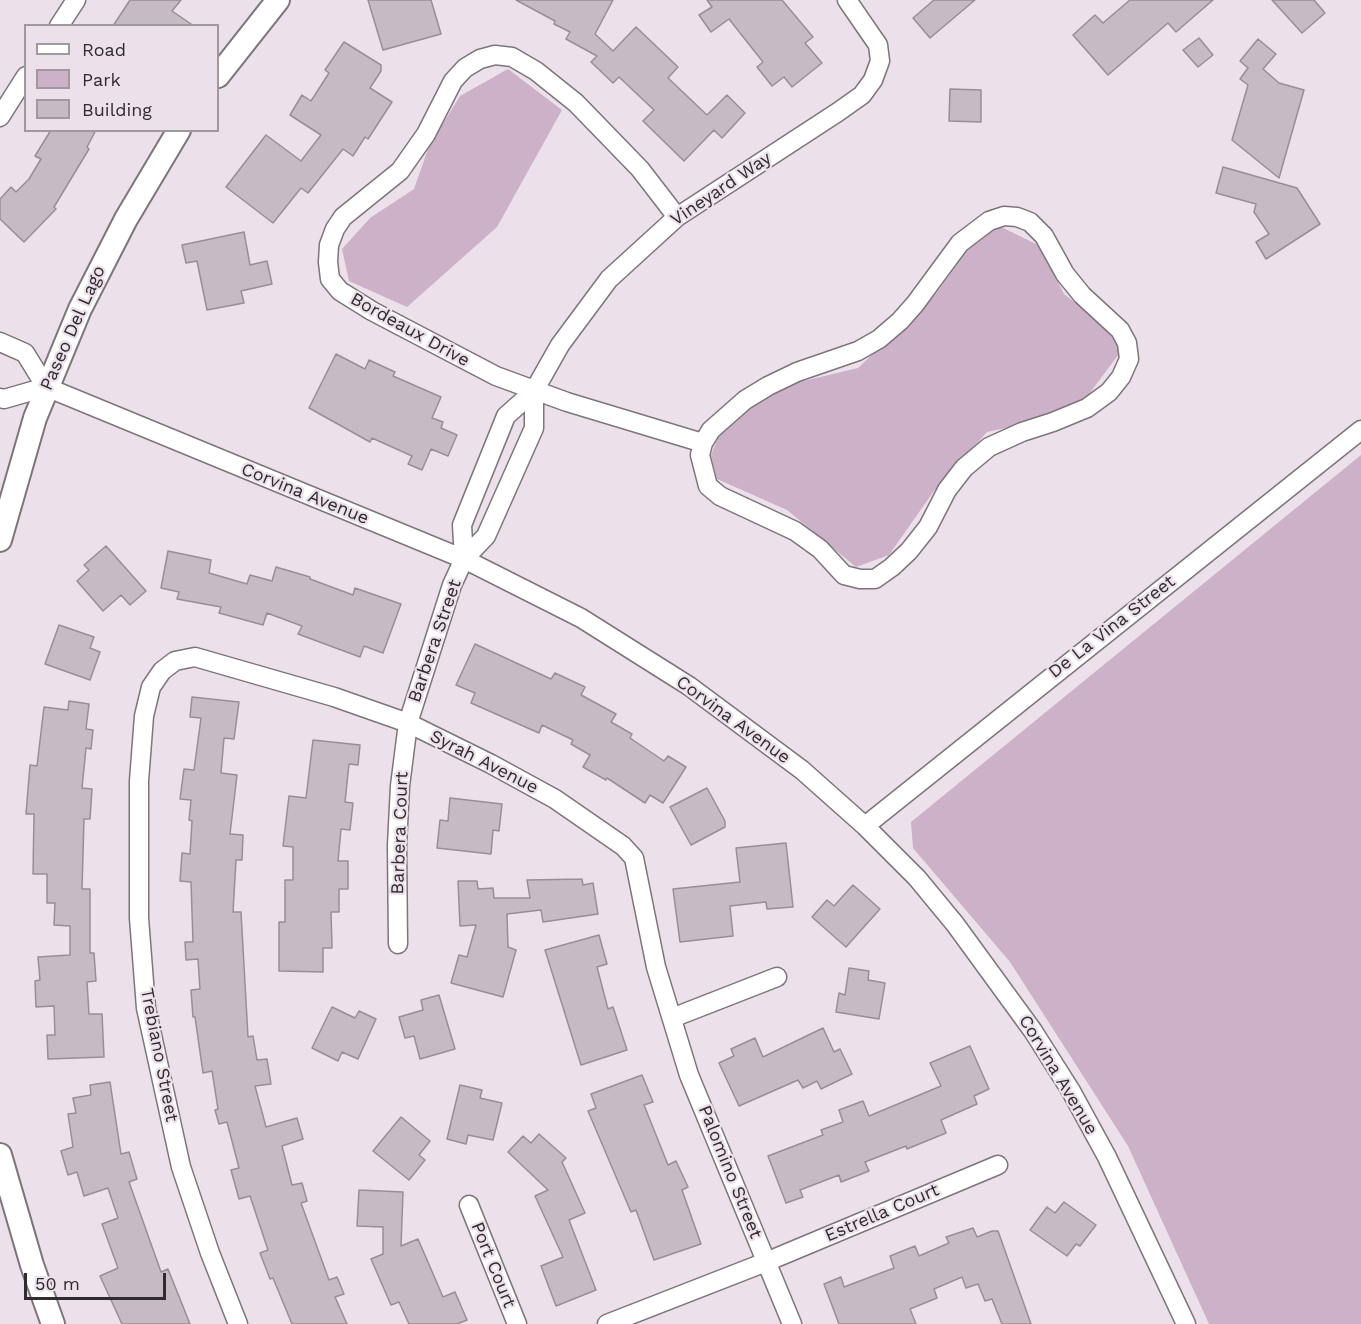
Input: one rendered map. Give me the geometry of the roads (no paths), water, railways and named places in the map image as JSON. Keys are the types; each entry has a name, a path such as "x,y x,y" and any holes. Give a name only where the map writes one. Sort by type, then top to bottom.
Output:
{"street":[{"path":"60,24 76,0"},
{"path":"219,75 278,0"},
{"name":"Vineyard Way","path":"464,559 462,525 506,416 534,391 560,345 609,279 677,216 862,95 873,81 880,61 878,45 847,0"},
{"name":"Bordeaux Drive","path":"677,216 610,136 576,102 536,70 512,57 495,55 480,59 465,68 453,81 426,135 400,171 343,217 335,229 328,254 330,279 340,291 372,311 496,376 534,391 703,442"},
{"path":"0,117 24,79"},
{"name":"Paseo Del Lago","path":"0,540 46,387 109,249 178,132"},
{"path":"1004,216 1017,217 1030,222 1044,236 1065,274 1082,296 1120,330 1127,343 1129,359 1121,377 1109,392 1087,408 989,447 964,468 947,490 928,527 909,551 875,579 860,579 844,575 820,549 795,531 720,496 708,486 703,472 700,455 703,442 711,430 745,400 768,386 797,372 858,351 879,339 915,304 960,243 989,221 1004,216"},
{"path":"0,342 25,353 46,387 4,399 0,398"},
{"name":"Corvina Avenue","path":"46,387 464,559 521,586 581,618 689,686 802,770 865,826 917,878 955,924 1033,1031 1071,1091 1107,1157 1186,1324"},
{"name":"Vineyard Way","path":"464,559 486,536 534,428 534,391"},
{"name":"De La Vina Street","path":"865,826 1361,430"},
{"name":"Barbera Street","path":"408,723 452,585 464,559"},
{"name":"Syrah Avenue","path":"162,671 175,661 195,657 334,697 408,723 491,764 555,800 608,834 624,846 634,858 656,967 672,1018"},
{"name":"Trebiano Street","path":"162,671 152,687 144,716 140,781 139,918 146,1008 182,1167 210,1253 238,1324"},
{"name":"Barbera Court","path":"398,944 397,845 400,786 408,723"},
{"path":"672,1018 777,977"},
{"name":"Palomino Street","path":"672,1018 689,1075 792,1324"},
{"path":"0,1155 32,1265 53,1324"},
{"name":"Estrella Court","path":"606,1324 766,1262 998,1165"},
{"name":"Port Court","path":"469,1205 517,1324"}]}
